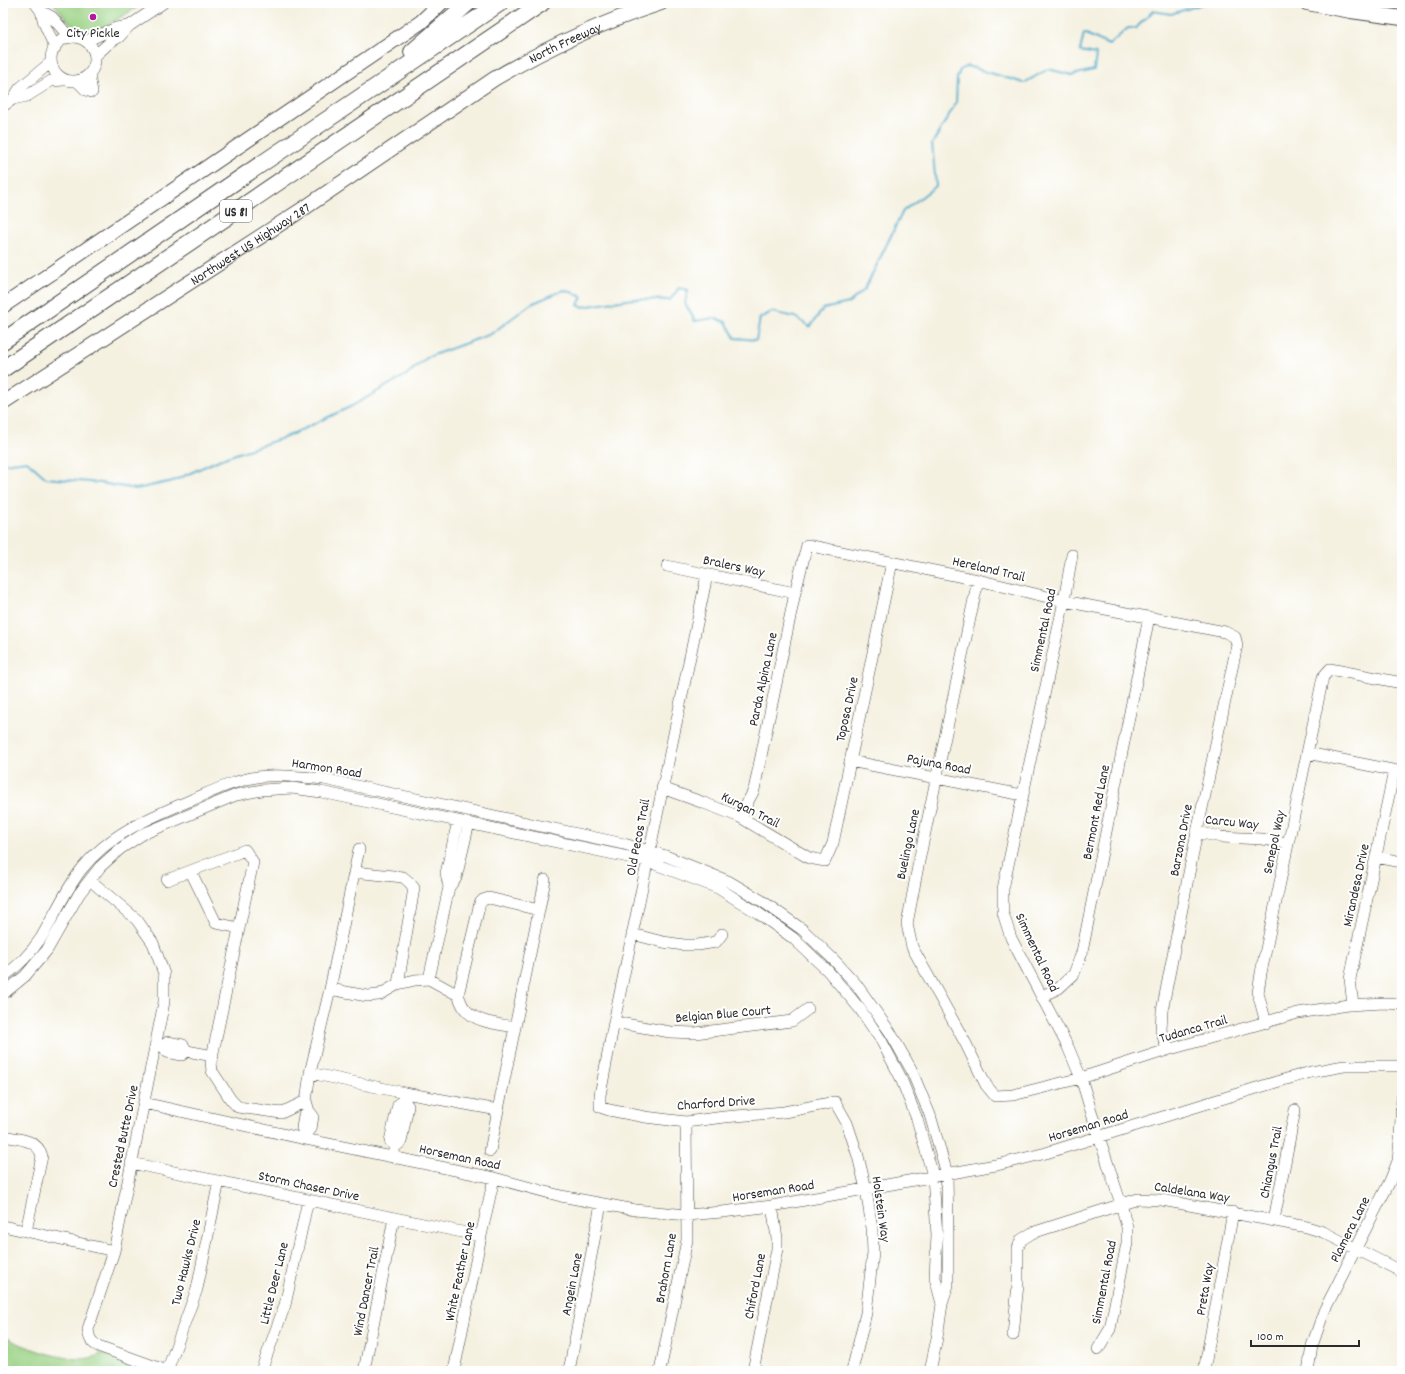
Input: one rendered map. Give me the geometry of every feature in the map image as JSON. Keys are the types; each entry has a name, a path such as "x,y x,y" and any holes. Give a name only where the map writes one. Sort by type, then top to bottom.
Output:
{"highway":[{"path":"359,97 468,3"},
{"name":"US 81","path":"3,341 359,97 500,3"},
{"name":"US 81","path":"3,370 541,4"}],"main road":[{"path":"3,306 415,26 442,3"},
{"name":"North Freeway","path":"494,78 573,38 661,3"},
{"path":"1307,3 1402,18"},
{"name":"Northwest US Highway 287","path":"3,403 303,209 494,78"}],"street":[{"path":"95,56 110,42 119,37 129,26 163,3"},
{"path":"38,7 52,17 70,38"},
{"path":"38,7 55,48"},
{"path":"86,42 116,28 129,26"},
{"path":"13,99 27,96 50,81 77,81 84,79 93,69 95,62 93,49 86,42 76,38 70,38 64,40 55,48 51,62 58,75 64,80"},
{"path":"3,106 13,99 20,88 51,62"},
{"path":"77,81 86,90 92,92 89,75"},
{"name":"Hereland Trail","path":"807,545 978,580 1064,601 1225,632 1235,637"},
{"name":"Parda Alpina Lane","path":"740,817 754,790 795,593 807,545"},
{"name":"Simmental Road","path":"1072,555 1064,601 1003,889 1003,913 1011,938 1068,1047 1081,1078 1127,1227 1127,1243 1110,1330 1098,1349"},
{"name":"Toposa Drive","path":"824,861 832,843 892,562"},
{"name":"Bralers Way","path":"667,566 795,593"},
{"name":"Old Pecos Trail","path":"600,1107 600,1095 614,1022 707,574"},
{"name":"Buelingo Lane","path":"978,580 917,868 907,924 912,947 966,1044 986,1086 995,1096"},
{"name":"Bermont Red Lane","path":"1042,996 1059,988 1074,974 1082,952 1149,617"},
{"name":"Barzona Drive","path":"1167,1050 1161,1030 1162,1011 1197,832 1237,646 1235,637"},
{"name":"Senepol Way","path":"1266,1023 1258,993 1261,973 1323,678 1330,669 1402,683"},
{"path":"1307,754 1398,772"},
{"name":"Pajuna Road","path":"850,761 1023,795"},
{"name":"Mirandesa Drive","path":"1353,1005 1350,979 1376,857 1398,772"},
{"name":"Harmon Road","path":"3,977 16,968 40,940 80,871 95,853 117,835 148,818 223,786 257,777 285,775 324,779 648,856"},
{"name":"Harmon Road","path":"3,994 25,976 47,950 79,894 100,867 120,849 143,834 236,795 262,790 292,788 322,792 463,822 648,856"},
{"name":"Kurgan Trail","path":"662,788 740,817 809,858 824,861"},
{"path":"429,979 448,887 456,878 463,822"},
{"name":"Carcu Way","path":"1197,832 1221,837 1262,839 1288,843"},
{"path":"305,1136 310,1129 313,1116 308,1106 310,1073 330,989 359,849"},
{"path":"167,880 245,850 253,862 212,1056 212,1071 231,1100 238,1107 281,1113 308,1106"},
{"path":"648,856 728,881 762,901 803,930 856,984 890,1032 911,1069 930,1115 947,1174 948,1285 942,1304 938,1338 930,1371"},
{"path":"648,856 725,892 793,938 828,971 860,1009 881,1040 900,1076 918,1119 933,1176 937,1235 935,1278 942,1304"},
{"path":"1376,857 1402,862"},
{"path":"191,872 216,923 239,928"},
{"path":"354,872 403,877 414,888 398,984"},
{"name":"Crested Butte Drive","path":"90,880 137,920 153,943 164,974 164,1002 159,1045 144,1103 114,1250 88,1328 89,1336 92,1343 98,1346 167,1371"},
{"path":"490,1151 545,880"},
{"path":"515,1027 487,1022 474,1016 464,1009 458,995 480,904 483,900 489,898 540,910"},
{"path":"632,934 663,942 698,945 716,942 722,934"},
{"path":"330,989 367,996 379,995 398,984 415,980 429,979 458,995"},
{"name":"Tudanca Trail","path":"995,1096 1013,1095 1081,1078 1167,1050 1298,1013 1353,1005 1384,1003 1402,1004"},
{"name":"Belgian Blue Court","path":"614,1022 670,1032 695,1033 792,1021 808,1009"},
{"path":"159,1045 168,1042 183,1045 186,1050 212,1056"},
{"name":"Horseman Road","path":"144,1103 305,1136 393,1152 561,1196 635,1210 687,1215 772,1206 1001,1164 1046,1153 1311,1072 1344,1066 1402,1066"},
{"path":"310,1073 405,1097 498,1110"},
{"path":"393,1152 390,1141 398,1105 405,1097"},
{"name":"Plamera Lane","path":"1308,1371 1312,1346 1324,1311 1390,1181 1398,1161 1402,1098"},
{"name":"Charford Drive","path":"600,1107 645,1117 686,1122 784,1112 835,1102"},
{"name":"Holstein Way","path":"835,1102 847,1123 858,1156 866,1189 872,1228 873,1253 866,1313 852,1371"},
{"name":"Chiangus Trail","path":"1274,1220 1295,1110"},
{"name":"Brahorn Lane","path":"660,1371 687,1240 686,1122"},
{"path":"3,1136 30,1142 40,1150 42,1156 26,1231"},
{"name":"Storm Chaser Drive","path":"131,1163 481,1236"},
{"name":"White Feather Lane","path":"454,1371 494,1178"},
{"name":"Two Hawks Drive","path":"167,1371 197,1289 219,1181"},
{"name":"Caldelana Way","path":"1013,1336 1018,1284 1018,1248 1021,1240 1032,1233 1138,1199 1152,1198 1307,1226 1323,1232 1402,1272"},
{"name":"Little Deer Lane","path":"261,1371 285,1304 308,1200"},
{"name":"Angein Lane","path":"569,1371 601,1204"},
{"name":"Chiford Lane","path":"753,1371 777,1250 772,1206"},
{"name":"Preta Way","path":"1204,1371 1232,1212"},
{"name":"Wind Dancer Trail","path":"364,1371 394,1218"},
{"path":"3,1226 114,1250"}],"green space":[{"name":"City Pickle","path":"53,3 145,3 106,26 90,33 76,30"},
{"path":"3,1336 23,1345 57,1356 80,1359 94,1357 102,1353 149,1371 3,1371"}],"waterway":[{"path":"3,464 27,461 46,478 100,483 136,489 173,481 221,459 286,437 352,406 406,375 428,357 491,334 531,304 564,290 582,297 578,305 582,307 633,299 670,300 679,288 688,290 685,303 695,321 714,318 726,322 735,338 756,340 760,318 772,312 795,317 810,327 823,309 849,303 865,289 903,211 936,186 932,144 956,103 957,78 960,70 967,66 1024,83 1048,69 1072,75 1094,70 1096,54 1080,51 1084,33 1109,45 1128,28 1136,28 1153,11 1171,14 1206,3"}],"place":[{"name":"City Pickle","path":"93,17"}]}
